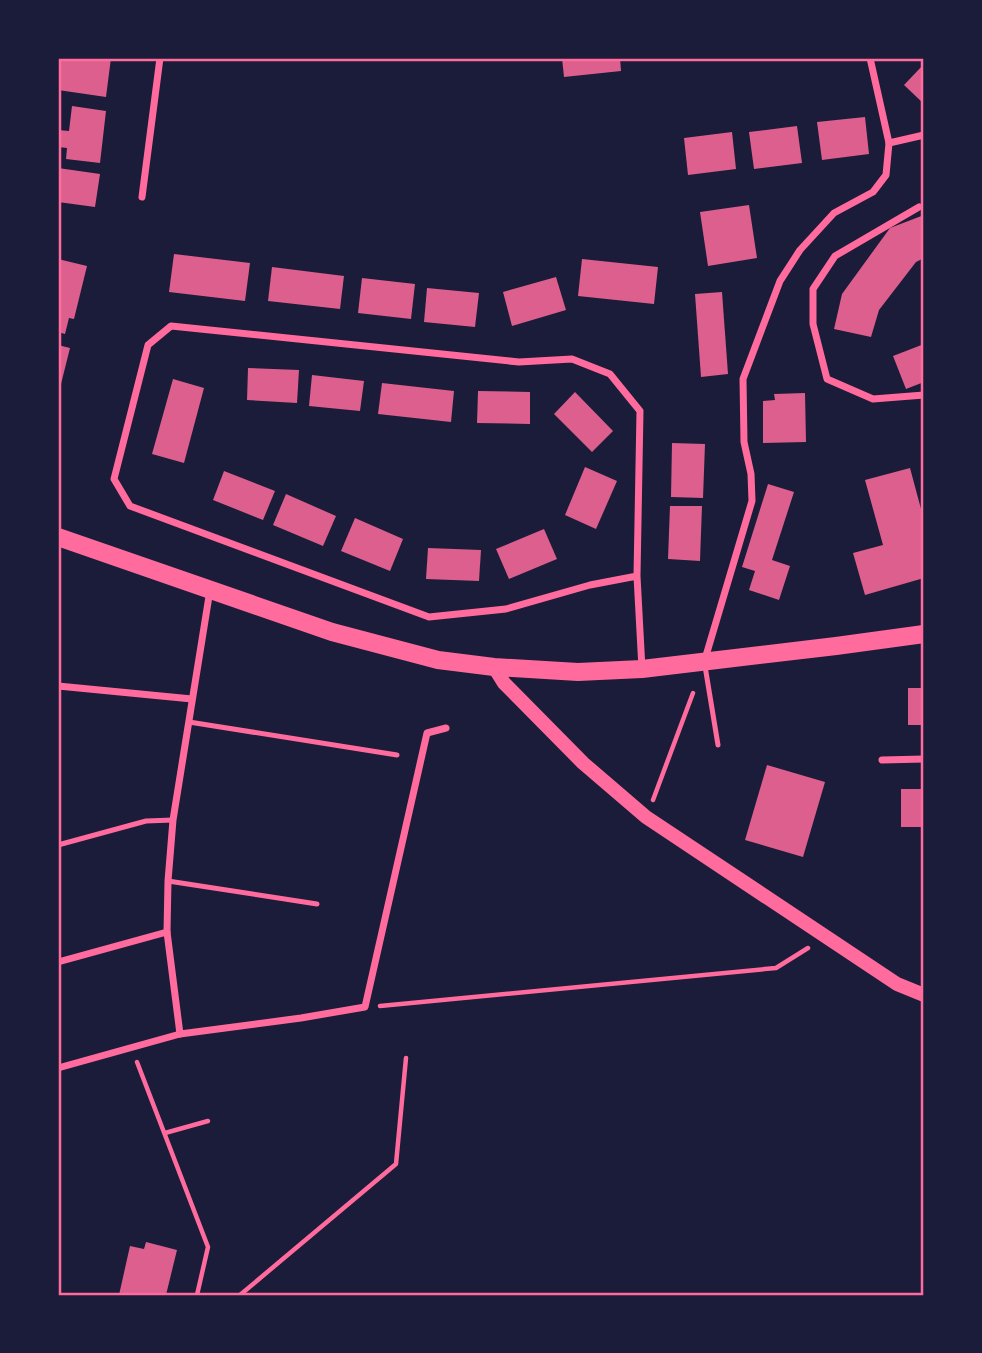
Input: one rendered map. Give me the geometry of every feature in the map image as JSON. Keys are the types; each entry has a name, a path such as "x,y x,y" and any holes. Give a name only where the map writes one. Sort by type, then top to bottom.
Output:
{"main road":[{"path":"58,537 332,632 438,660 494,667 578,672 642,669 924,634"},
{"path":"494,667 504,683 583,763 646,817 897,984 924,995"}],"street":[{"path":"142,197 160,58"},
{"path":"704,663 752,500 751,474 744,442 743,380 780,281 800,250 834,212 873,192 886,175 889,143 870,58"},
{"path":"889,143 924,135"},
{"path":"919,207 835,256 813,289 813,324 827,379 873,399 924,395"},
{"path":"637,576 590,585 506,609 429,617 130,506 114,479 148,345 171,326 519,362 572,359 610,374 640,411 637,576 642,669"},
{"path":"180,1034 167,932 168,881 173,820 210,590"},
{"path":"58,686 192,699"},
{"path":"58,1068 180,1034 365,1007 427,733 446,729"},
{"path":"882,760 924,760"},
{"path":"58,962 167,932"}],"lane":[{"path":"704,663 718,746"},
{"path":"189,723 397,755"},
{"path":"58,845 146,821 173,820"},
{"path":"168,881 317,904"}],"path":[{"path":"646,817 704,663"},
{"path":"365,1007 776,968 826,937"},
{"path":"132,1048 208,1247 197,1295"},
{"path":"240,1295 396,1164 406,1058"},
{"path":"165,1133 208,1121"}],"building":[{"path":"61,58 111,58 106,97 58,90 58,60 61,61"},
{"path":"562,58 620,58 621,71 564,77"},
{"path":"924,64 924,104 904,85"},
{"path":"72,106 106,111 100,163 66,159 67,148 58,147 58,130 69,131"},
{"path":"865,117 869,154 822,160 817,122"},
{"path":"797,126 802,163 754,169 749,132"},
{"path":"732,132 736,169 688,175 684,138"},
{"path":"58,168 100,174 95,207 58,202"},
{"path":"749,205 757,258 708,266 700,212"},
{"path":"924,215 924,258 916,262 879,310 871,337 834,329 842,294 890,228"},
{"path":"174,254 250,263 245,301 169,292"},
{"path":"58,259 87,266 74,319 69,318 65,334 58,332"},
{"path":"582,259 658,267 654,304 578,296"},
{"path":"272,267 344,276 340,309 268,301"},
{"path":"556,277 566,310 512,326 503,292"},
{"path":"362,278 415,284 411,319 358,313"},
{"path":"427,288 479,293 475,327 424,322"},
{"path":"722,292 728,374 701,377 695,294"},
{"path":"924,344 924,382 906,389 893,356"},
{"path":"58,345 70,348 59,392 58,392"},
{"path":"248,368 299,370 297,403 247,400"},
{"path":"312,375 364,381 360,411 309,406"},
{"path":"173,379 204,388 184,463 152,454"},
{"path":"382,383 454,391 451,422 378,414"},
{"path":"478,391 530,392 530,424 477,423"},
{"path":"575,392 613,431 592,452 554,414"},
{"path":"805,393 806,442 763,443 763,401 775,400 774,394"},
{"path":"672,443 705,444 703,498 671,497"},
{"path":"585,467 617,481 596,529 565,515"},
{"path":"910,468 924,520 924,578 865,595 853,553 883,545 865,480"},
{"path":"224,471 275,491 263,520 213,500"},
{"path":"768,484 794,492 772,560 790,566 779,600 749,590 755,571 742,567"},
{"path":"286,494 336,516 323,546 273,525"},
{"path":"670,506 702,506 700,561 668,559"},
{"path":"355,518 403,539 390,571 341,551"},
{"path":"544,529 557,559 509,579 496,549"},
{"path":"428,548 481,550 479,581 426,579"},
{"path":"908,688 924,688 924,725 908,725"},
{"path":"767,765 825,782 803,857 745,840"},
{"path":"901,789 924,789 924,827 901,827"},
{"path":"146,1242 177,1250 166,1295 119,1295 130,1246 144,1249"}]}
